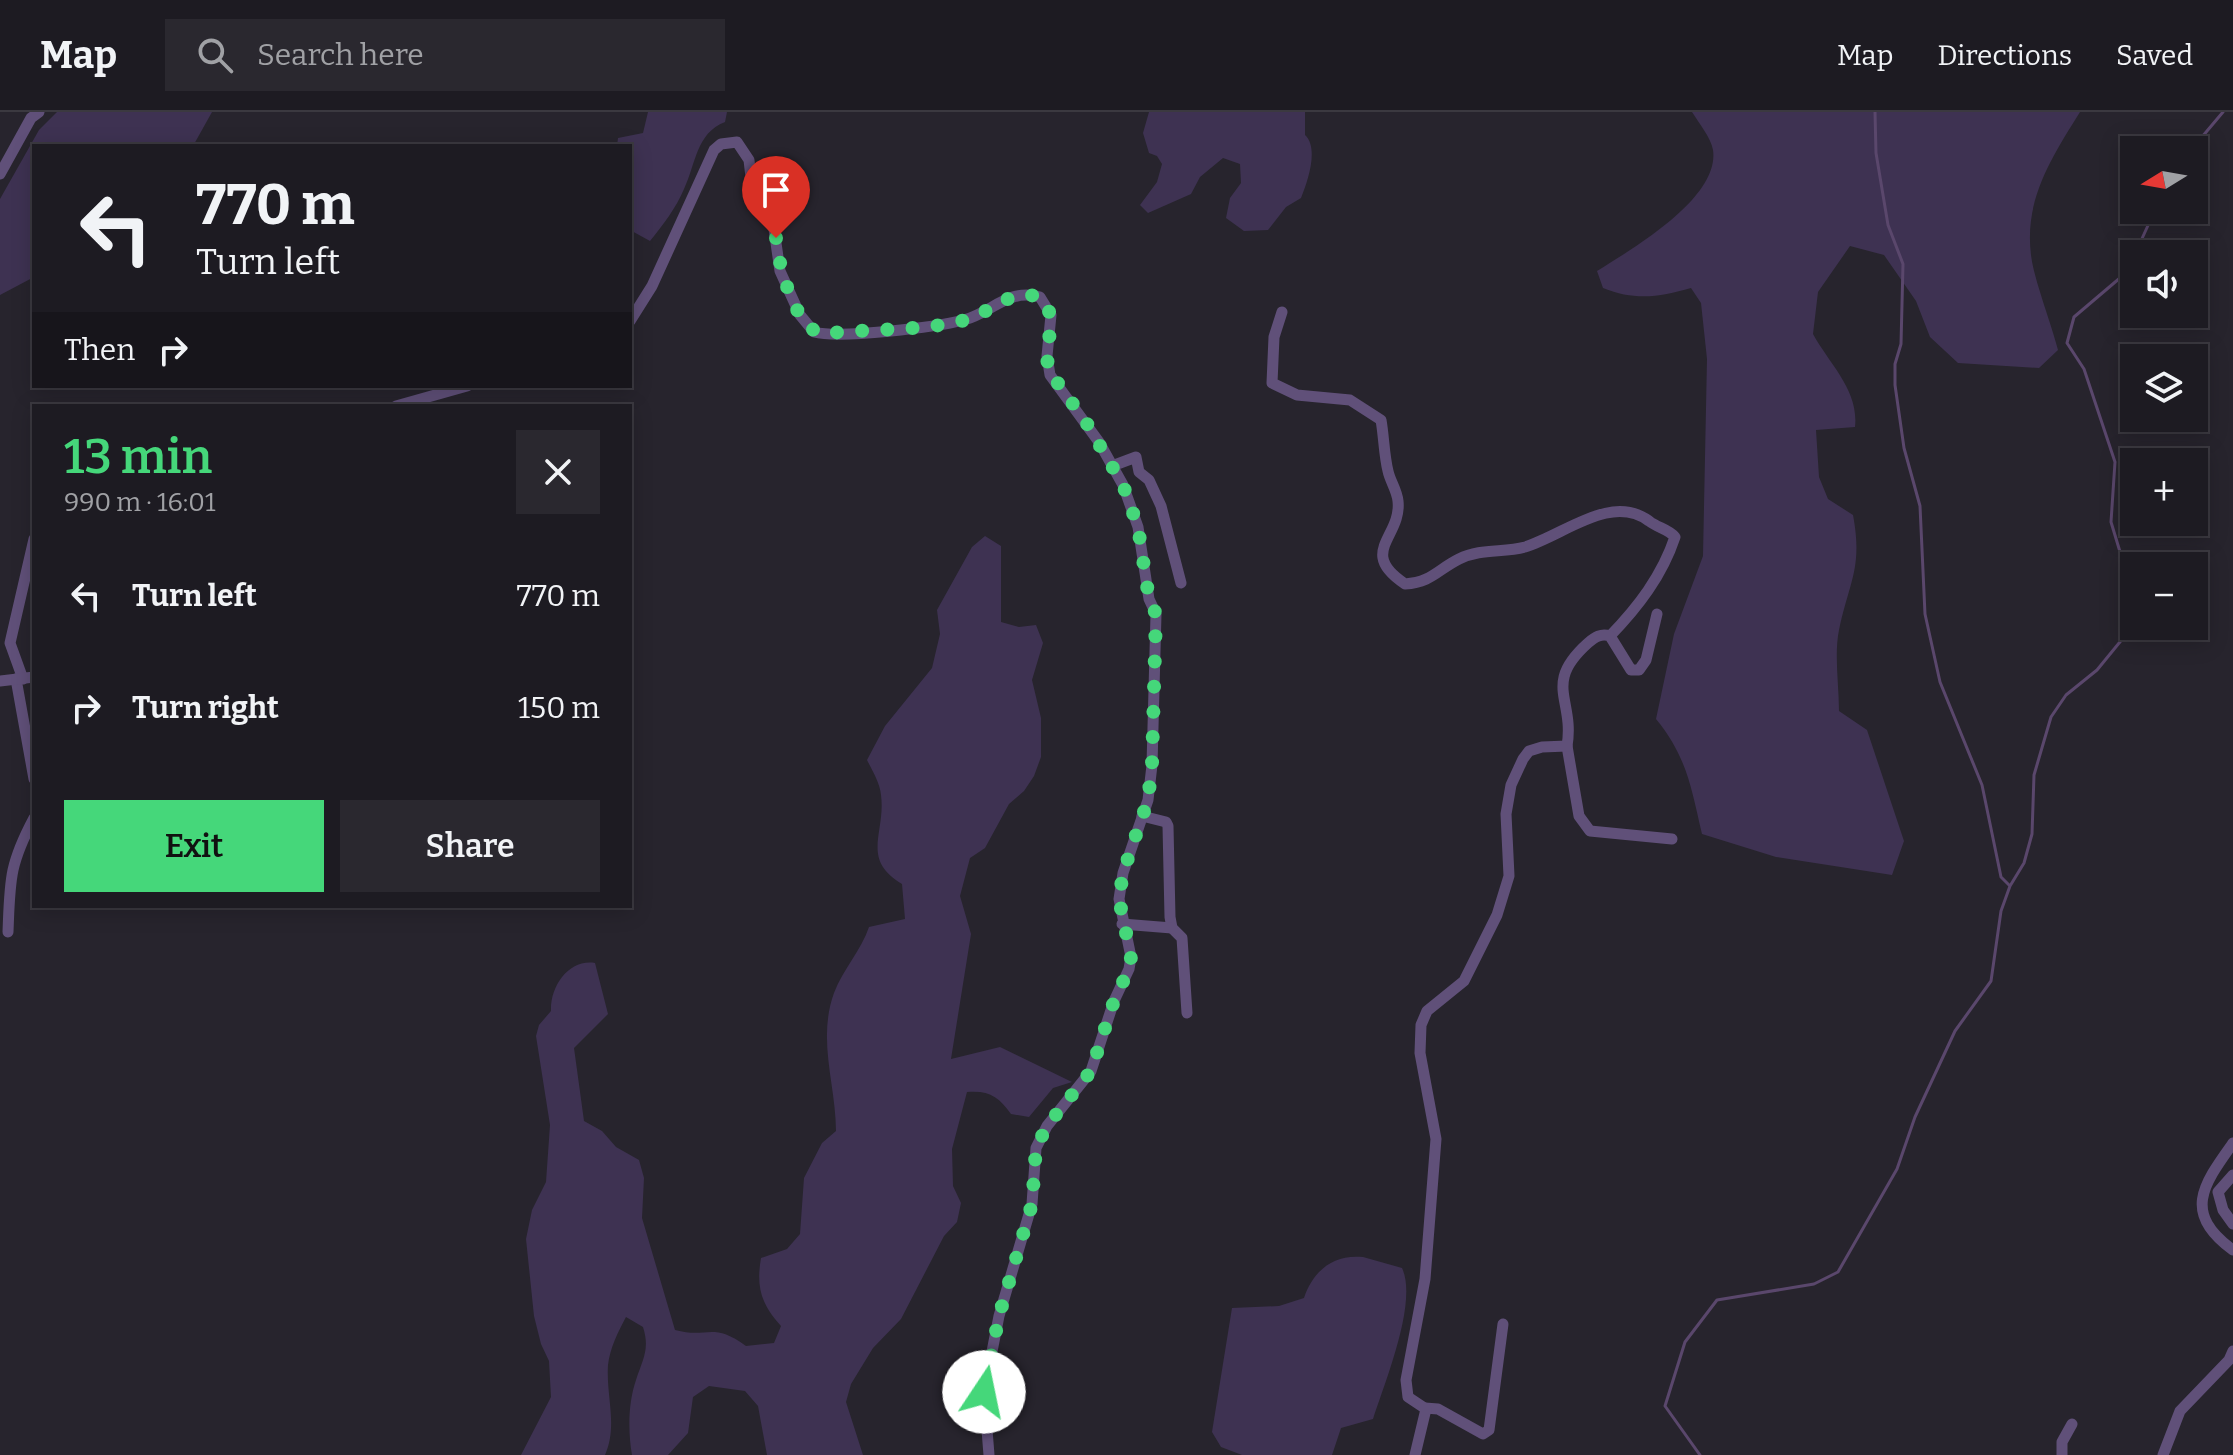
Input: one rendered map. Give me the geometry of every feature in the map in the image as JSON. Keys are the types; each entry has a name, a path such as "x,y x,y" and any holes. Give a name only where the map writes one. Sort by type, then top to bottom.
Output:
{"street":[{"path":"0,174 31,118 39,112"},
{"path":"632,318 652,286 707,162 714,150 730,141 742,146 749,160 753,195 774,229 780,271 800,315 814,332 951,322 980,314 1007,297 1034,295 1046,305 1052,331 1047,356 1050,375 1086,422 1112,466 1123,485 1138,527 1149,599 1156,614 1152,765 1142,816 1121,884 1122,924 1131,957 1091,1071 1047,1126 1036,1148 1032,1204 999,1316 984,1392 989,1455"},
{"path":"1282,312 1274,337 1272,383 1297,395 1350,400 1381,420 1387,468 1398,507 1383,542 1384,557 1392,576 1405,584 1435,577 1460,558 1481,551 1519,548 1548,540 1614,511 1631,510 1675,537 1653,582 1610,636 1595,637 1569,664 1562,677 1569,718 1567,746 1579,816 1590,831 1672,839"},
{"path":"403,404 460,388"},
{"path":"1112,466 1136,457 1139,472 1149,480 1161,506 1181,583"},
{"path":"32,548 10,643 24,678 32,759"},
{"path":"1610,636 1631,670 1639,670 1646,660 1657,614"},
{"path":"0,681 24,678"},
{"path":"1503,1324 1489,1430 1483,1434 1438,1409 1425,1408 1408,1397 1406,1380 1423,1290 1436,1139 1420,1053 1421,1025 1427,1011 1464,981 1497,915 1509,876 1506,814 1511,785 1523,759 1529,751 1542,747 1567,746"},
{"path":"1142,816 1166,822 1168,826 1166,868 1172,928 1182,938 1187,1013"},
{"path":"8,932 11,870 16,850 32,822"},
{"path":"1122,924 1172,928"},
{"path":"2233,1143 2204,1185 2201,1202 2207,1225 2233,1250"},
{"path":"2233,1175 2218,1192 2223,1210 2233,1224"},
{"path":"2163,1455 2180,1411 2229,1360 2233,1351"},
{"path":"1415,1455 1425,1408"},
{"path":"2062,1455 2062,1442 2072,1424"}],"shaded area":[{"path":"57,112 212,112 194,144 32,144 32,278 0,295 0,199 39,130"},
{"path":"648,112 727,112 725,122 715,127 702,141 681,196 650,241 632,231 632,144 617,144 618,138 643,133"},
{"path":"1149,112 1305,112 1305,135 1312,156 1301,198 1286,207 1268,230 1244,231 1226,218 1230,198 1241,183 1240,164 1223,158 1200,177 1191,194 1148,213 1140,205 1157,182 1162,164 1157,156 1149,153 1143,133"},
{"path":"1692,112 2080,112 2042,179 2032,215 2031,255 2058,350 2039,368 1958,363 1930,337 1916,301 1884,255 1850,246 1818,292 1813,334 1848,389 1855,414 1855,427 1816,430 1819,477 1828,499 1853,515 1856,533 1854,574 1838,640 1839,711 1867,730 1904,841 1892,875 1776,857 1702,834 1681,760 1656,719 1674,634 1703,556 1707,359 1701,303 1691,288 1647,296 1615,292 1603,288 1597,271 1671,220 1703,186 1711,168 1713,150"},
{"path":"985,536 1001,546 1001,622 1019,627 1036,625 1043,643 1032,680 1041,718 1041,757 1034,776 1024,791 1009,804 985,848 970,858 960,896 971,934 951,1059 1000,1047 1072,1082 1053,1088 1029,1117 1011,1114 998,1099 987,1094 967,1092 952,1149 953,1186 961,1203 957,1222 944,1236 901,1319 873,1348 851,1384 846,1402 863,1455 767,1455 758,1406 745,1391 709,1386 693,1397 688,1433 668,1455 632,1455 630,1408 646,1342 643,1327 626,1317 612,1346 608,1365 611,1433 605,1455 521,1455 551,1397 549,1361 534,1316 526,1239 532,1210 546,1182 550,1125 536,1036 539,1025 551,1011 558,984 577,965 595,963 608,1014 574,1048 584,1121 602,1131 616,1147 639,1160 644,1178 642,1218 675,1330 717,1332 746,1346 774,1343 781,1326 762,1295 759,1278 761,1258 787,1249 800,1234 804,1178 822,1143 836,1131 827,1045 829,1011 834,993 869,927 905,919 902,884 889,875 878,855 881,795 867,760 885,726 932,668 940,634 937,610 972,547"},
{"path":"1363,1257 1402,1268 1406,1283 1406,1301 1398,1342 1373,1419 1341,1428 1332,1455 1242,1455 1221,1447 1212,1432 1232,1308 1279,1306 1304,1298 1313,1280 1326,1266 1342,1258"}],"waterway":[{"path":"1875,112 1876,153 1888,225 1903,264 1901,344 1895,364 1895,385 1904,448 1920,506 1925,614 1940,682 1982,785 2001,877 2009,885"},
{"path":"2203,136 2223,112"},
{"path":"2141,240 2149,224"},
{"path":"1700,1455 1665,1406 1685,1342 1717,1300 1814,1284 1838,1272 1897,1169 1915,1117 1955,1031 1991,981 2001,911 2010,886 2024,863 2032,834 2034,775 2051,717 2066,695 2097,670 2124,637 2127,606 2124,565 2111,522 2115,462 2084,369 2067,343 2074,317 2120,278"}],"route":[{"path":"776,238 780,271 800,315 814,332 822,334 951,322 980,314 1007,297 1019,294 1040,297 1051,315 1047,368 1099,442 1123,485 1138,527 1149,599 1156,614 1151,777 1147,789 1148,800 1123,873 1119,899 1131,957 1129,969 1114,1001 1091,1071 1047,1126 1036,1148 1034,1196 999,1316 984,1392"}]}
